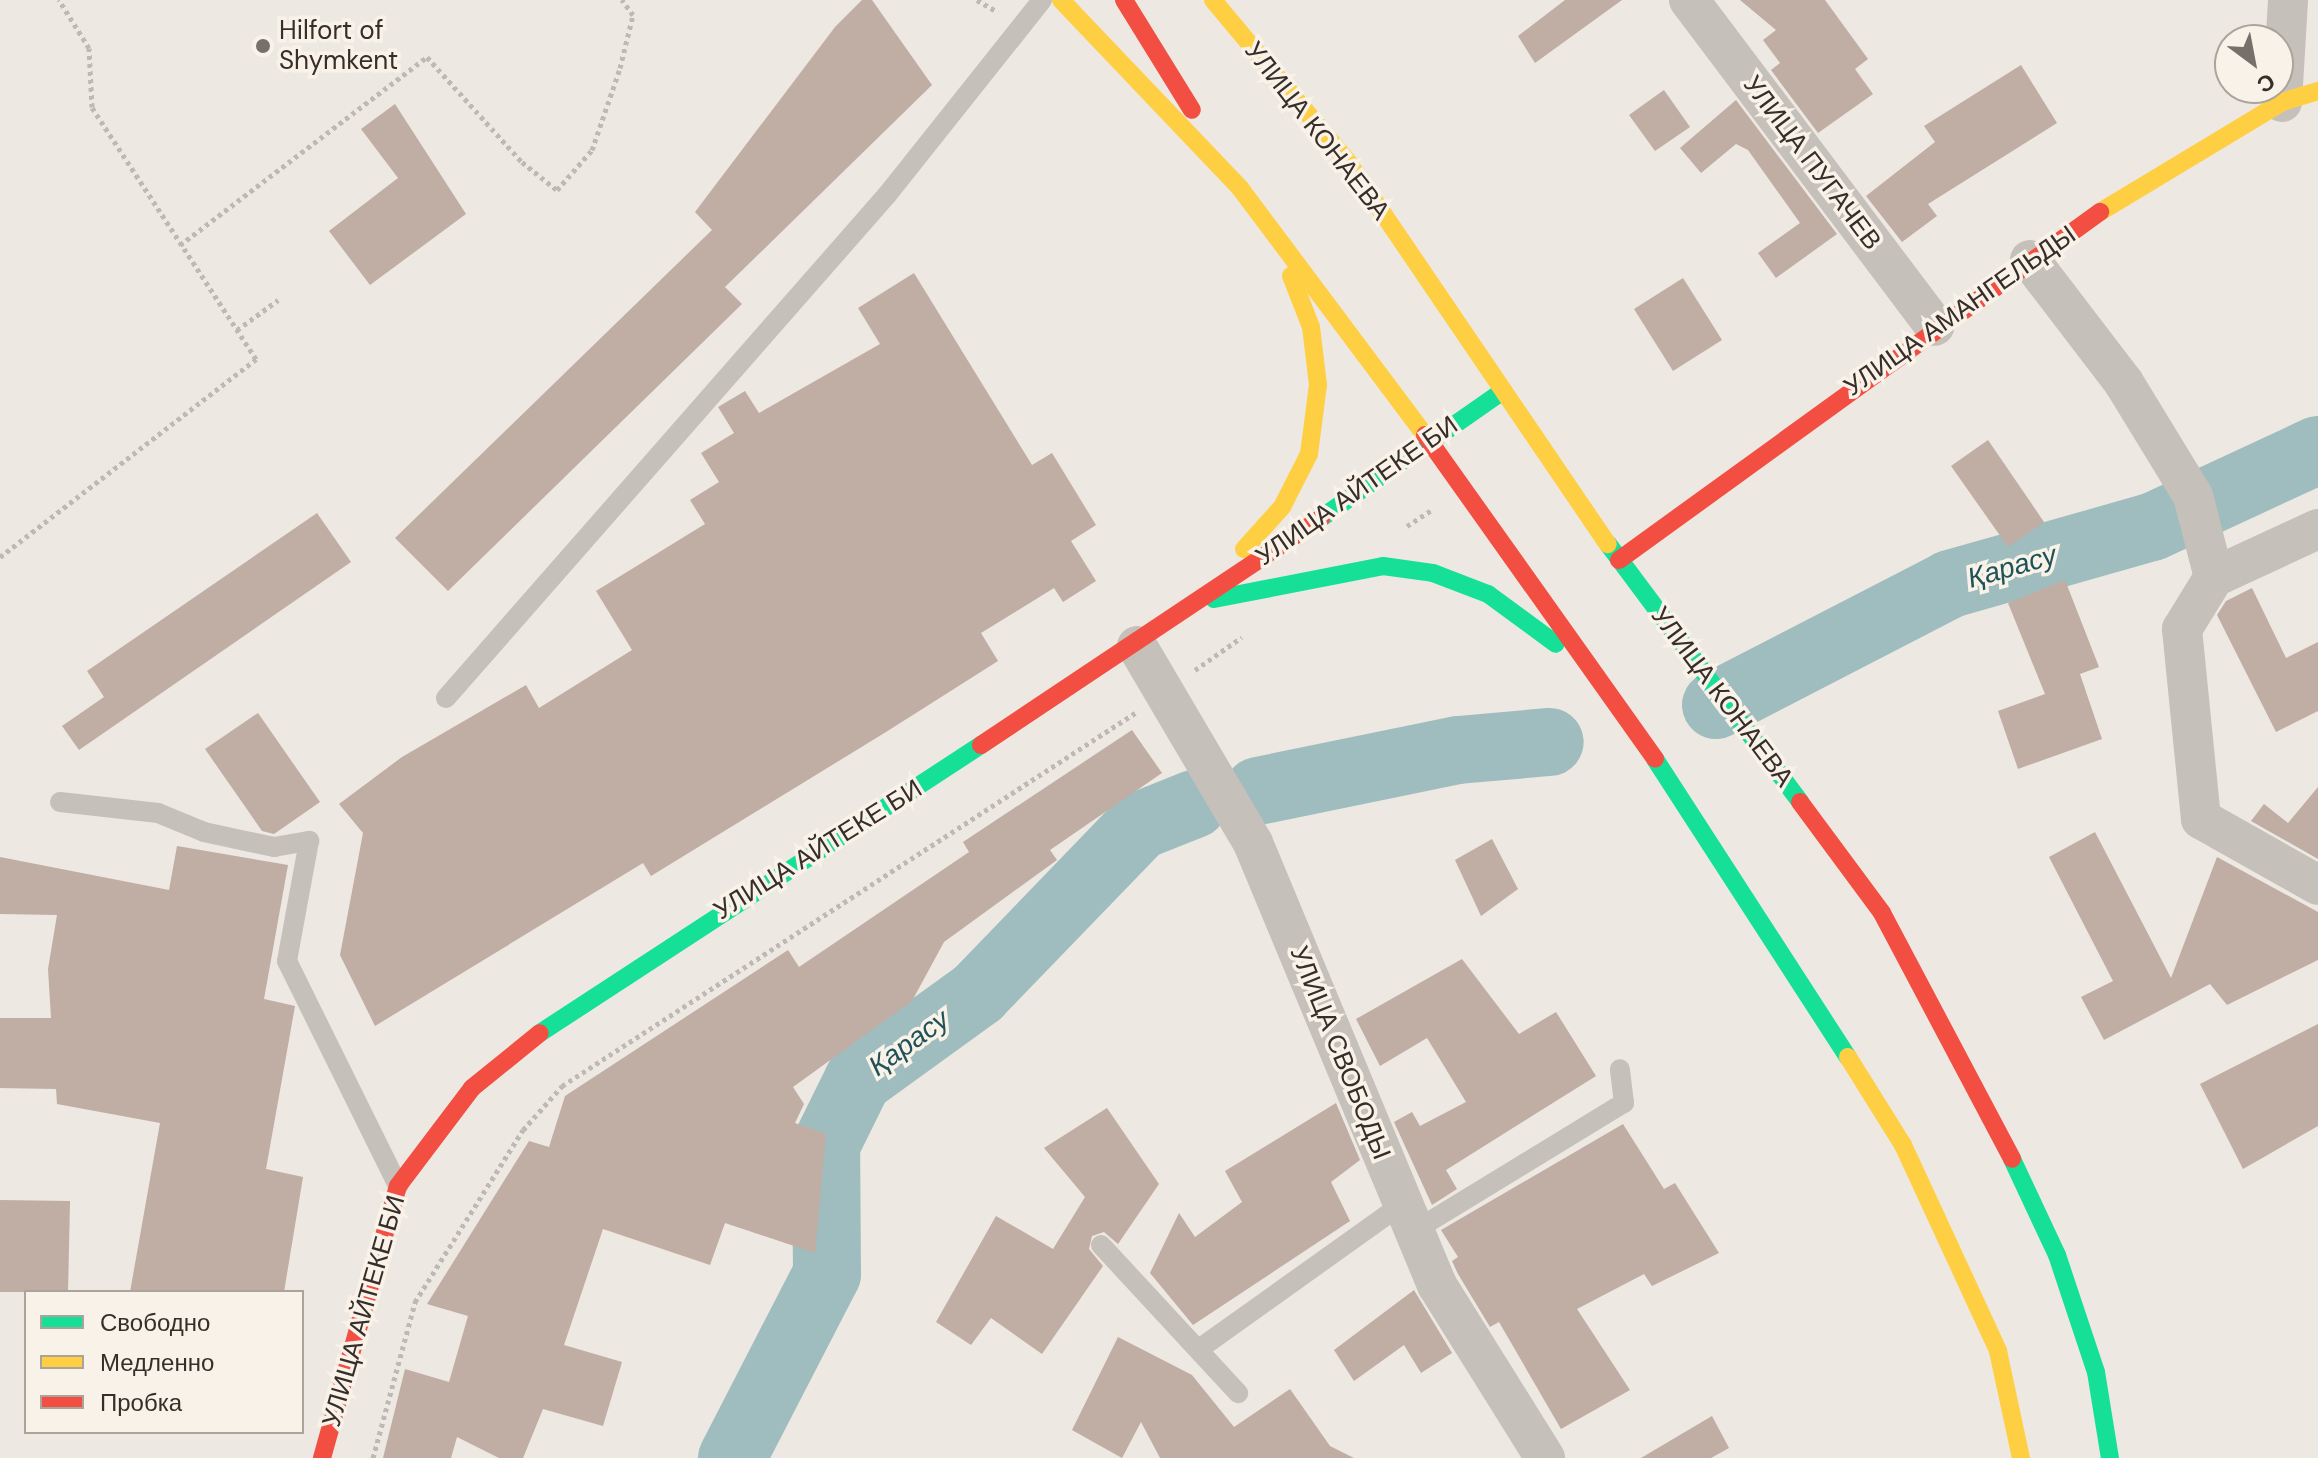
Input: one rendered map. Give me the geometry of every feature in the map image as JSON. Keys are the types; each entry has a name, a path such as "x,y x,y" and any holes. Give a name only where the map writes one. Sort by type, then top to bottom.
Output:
{"main road":[{"path":"1061,0 1240,188 1346,323 1427,445 1701,824 1903,1145 2005,1375 2021,1458"},
{"path":"1124,0 1240,188"},
{"name":"УЛИЦА КОНАЕВА","path":"1213,0 1348,162 1619,560 1882,913 1973,1075 2057,1255 2096,1372 2110,1458"},
{"path":"1262,27 1348,162"},
{"name":"УЛИЦА АМАНГЕЛЬДЫ","path":"1619,560 1935,326 2030,260 2300,97"},
{"path":"1196,603 1282,507 1309,454 1318,385 1311,327 1272,229"},
{"name":"УЛИЦА АЙТЕКЕ БИ","path":"322,1458 398,1186 472,1088 522,1045 686,932 1137,646 1503,391"},
{"path":"1196,603 1383,566 1433,573 1488,594 1591,672"},
{"path":"1993,1429 2005,1375"}],"street":[{"name":"УЛИЦА ПУГАЧЕВ","path":"1689,0 1935,326"},
{"path":"2288,0 2300,97"},
{"path":"2030,260 2124,383 2197,506 2214,577"},
{"path":"2318,529 2214,577 2182,629 2201,819 2318,885"},
{"name":"УЛИЦА СВОБОДЫ","path":"1137,646 1253,843 1437,1285 1545,1458"}],"lane":[{"path":"446,698 887,195 1042,0"},
{"path":"60,802 158,813 204,832 274,847 309,841 287,961 398,1186"},
{"path":"1199,1349 1408,1217 1624,1103 1620,1069"},
{"path":"1101,1245 1238,1393"}],"path":[{"path":"0,557 256,359 92,107 89,48 59,0"},
{"path":"180,245 427,57 522,162 557,190 592,150 620,68 633,15 622,0"},
{"path":"237,330 278,300"},
{"path":"1404,528 1460,491"},
{"path":"373,1458 415,1302 523,1130 562,1086 1164,692 1248,633"}],"building":[{"path":"862,0 872,0 932,85 725,287 742,304 448,591 395,538 712,230 695,212 835,27"},
{"path":"1565,0 1622,0 1535,63 1518,36"},
{"path":"1740,0 1825,0 1868,59 1855,69 1873,94 1818,133 1771,70 1780,63 1763,40 1776,30"},
{"path":"2021,65 2057,123 1928,204 1937,216 1902,242 1866,196 1935,142 1924,126"},
{"path":"1664,90 1690,127 1655,151 1629,115"},
{"path":"1736,100 1837,234 1776,278 1758,253 1800,223 1748,150 1736,144 1701,173 1680,148"},
{"path":"395,104 466,214 370,285 329,231 398,178 361,129"},
{"path":"914,273 1032,465 1052,453 1096,525 1071,541 1096,581 1063,602 1054,588 981,633 998,661 886,732 651,876 643,863 375,1026 340,955 363,833 339,804 402,757 526,685 539,708 632,650 596,591 705,524 690,500 719,482 701,453 734,433 718,407 745,391 759,413 880,344 858,308"},
{"path":"1683,278 1722,340 1673,371 1634,309"},
{"path":"1988,440 2044,522 2008,547 1951,466"},
{"path":"317,513 351,562 79,750 62,726 104,697 87,671"},
{"path":"2065,580 2099,667 2080,674 2102,739 2018,769 1998,711 2045,694 2008,603"},
{"path":"2252,588 2286,658 2318,642 2318,711 2276,732 2217,615 2226,601"},
{"path":"258,713 320,802 274,834 262,831 205,749"},
{"path":"1132,730 1162,773 1050,850 1057,860 944,942 912,1001 793,1087 804,1104 795,1123 826,1134 815,1253 725,1223 710,1265 603,1229 564,1345 622,1362 603,1426 543,1409 523,1458 499,1458 457,1437 451,1458 383,1458 405,1369 449,1382 468,1316 427,1304 529,1141 549,1147 565,1096 788,950 799,967 969,852 963,842"},
{"path":"2318,787 2318,859 2251,821 2264,804 2288,823"},
{"path":"2095,832 2171,978 2217,857 2318,912 2318,960 2227,1005 2210,984 2104,1040 2081,997 2113,981 2049,857"},
{"path":"1492,839 1518,889 1481,916 1455,860"},
{"path":"177,846 288,865 264,999 295,1006 266,1169 303,1177 284,1290 130,1290 160,1123 57,1104 56,1089 0,1088 0,1018 51,1018 48,969 57,915 0,914 0,857 169,890"},
{"path":"1462,959 1519,1034 1556,1012 1596,1076 1446,1170 1457,1189 1432,1205 1394,1122 1412,1112 1420,1126 1466,1102 1427,1038 1380,1066 1356,1019"},
{"path":"2318,1024 2318,1126 2243,1169 2200,1084"},
{"path":"1336,1103 1360,1160 1331,1182 1350,1221 1193,1325 1150,1273 1179,1213 1195,1237 1242,1202 1225,1171"},
{"path":"1107,1108 1159,1184 1118,1244 1104,1232 1092,1236 1089,1249 1103,1266 1042,1354 991,1318 971,1345 936,1322 996,1216 1053,1249 1085,1197 1044,1148"},
{"path":"1623,1124 1664,1189 1675,1183 1719,1253 1652,1286 1644,1274 1577,1309 1630,1390 1561,1429 1499,1322 1490,1327 1458,1274 1452,1261 1458,1257 1441,1230"},
{"path":"0,1200 70,1201 68,1290 0,1292"},
{"path":"1414,1290 1452,1353 1421,1373 1404,1345 1354,1381 1334,1350"},
{"path":"1118,1337 1192,1375 1234,1427 1290,1389 1330,1446 1354,1458 1160,1458 1141,1422 1122,1458 1072,1430"},
{"path":"1712,1416 1729,1448 1711,1458 1641,1458"}],"waterway":[{"name":"Қарасу","path":"1716,705 1950,584 2152,527 2318,450"},
{"name":"Қарасу","path":"1258,791 1458,750 1550,742"},
{"name":"Қарасу","path":"732,1458 827,1274 826,1145 858,1080 978,993 1139,826 1194,804"}],"traffic: fast":[{"path":"1321,518 1503,391"},
{"path":"1608,544 1800,802"},
{"path":"1214,599 1383,566 1433,573 1488,594 1556,644"},
{"path":"540,1033 981,745"},
{"path":"1655,759 1848,1057"},
{"path":"2012,1159 2057,1255 2096,1372 2110,1458"}],"traffic: slow":[{"path":"1061,0 1240,188 1425,435"},
{"path":"1213,0 1348,162 1608,544"},
{"path":"2100,212 2282,102 2318,91"},
{"path":"1244,549 1282,507 1309,454 1318,385 1311,327 1291,276"},
{"path":"1848,1057 1903,1145 1998,1351 2021,1458"}],"traffic: jam":[{"path":"1124,0 1192,110"},
{"path":"1619,560 2100,212"},
{"path":"1425,435 1655,759"},
{"path":"981,745 1321,518"},
{"path":"1800,802 1882,913 2012,1159"},
{"path":"322,1458 398,1186 472,1088 540,1033"}],"place":[{"name":"Hilfort of Shymkent","path":"263,46"}]}
